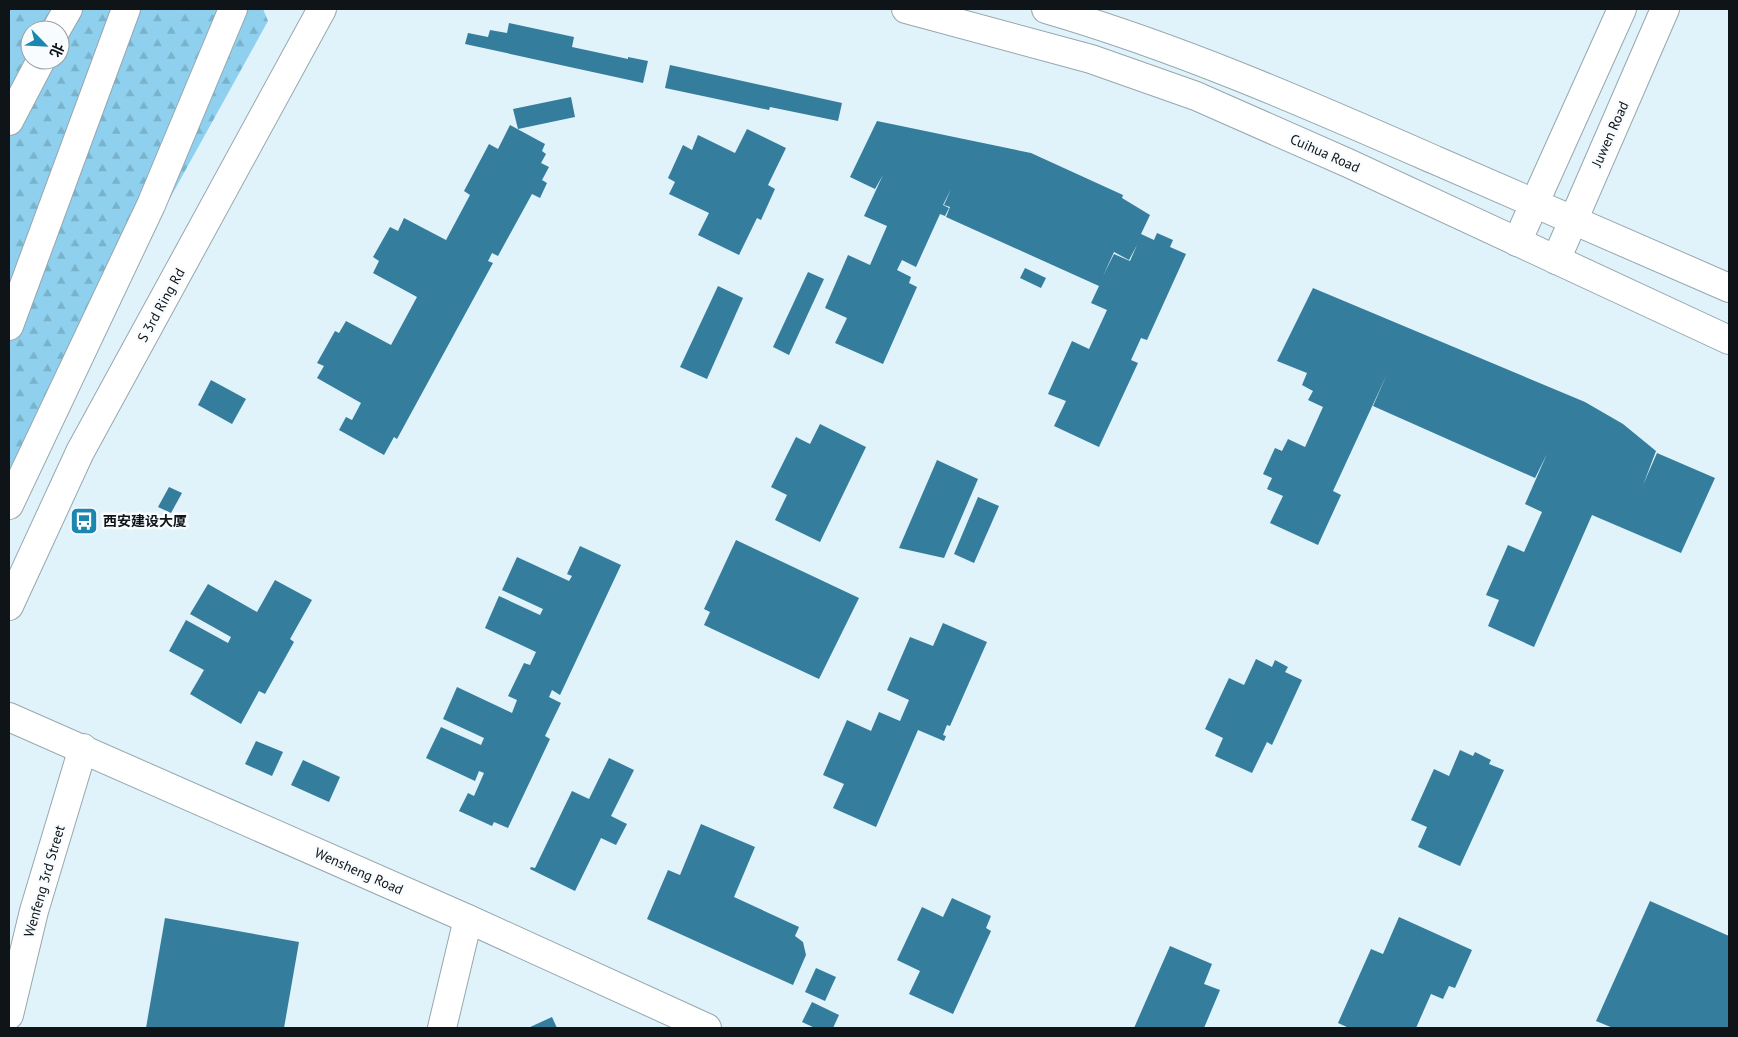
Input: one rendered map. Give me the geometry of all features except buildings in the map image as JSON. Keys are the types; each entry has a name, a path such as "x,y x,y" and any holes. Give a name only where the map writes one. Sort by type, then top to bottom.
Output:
{"main road":[{"path":"62,20 68,9"},
{"path":"9,326 126,9"},
{"path":"9,505 151,205 233,9"},
{"name":"S 3rd Ring Rd","path":"9,606 80,452 322,9"},
{"name":"Cuihua Road","path":"906,9 1090,59 1196,96 1348,163 1729,340"},
{"path":"1046,9 1120,31 1205,62 1309,104 1729,288"},
{"path":"1517,242 1622,9"},
{"name":"Juwen Road","path":"1556,260 1665,9"},
{"path":"9,121 36,70"},
{"name":"Wensheng Road","path":"9,717 468,919 707,1028"},
{"name":"Wenfeng 3rd Street","path":"9,1028 9,1017 34,911 83,748"},
{"path":"442,1028 468,919"}],"green space":[{"path":"9,9 263,9 268,21 9,489"}],"place":[{"name":"西安建设大厦","path":"84,521"}]}
